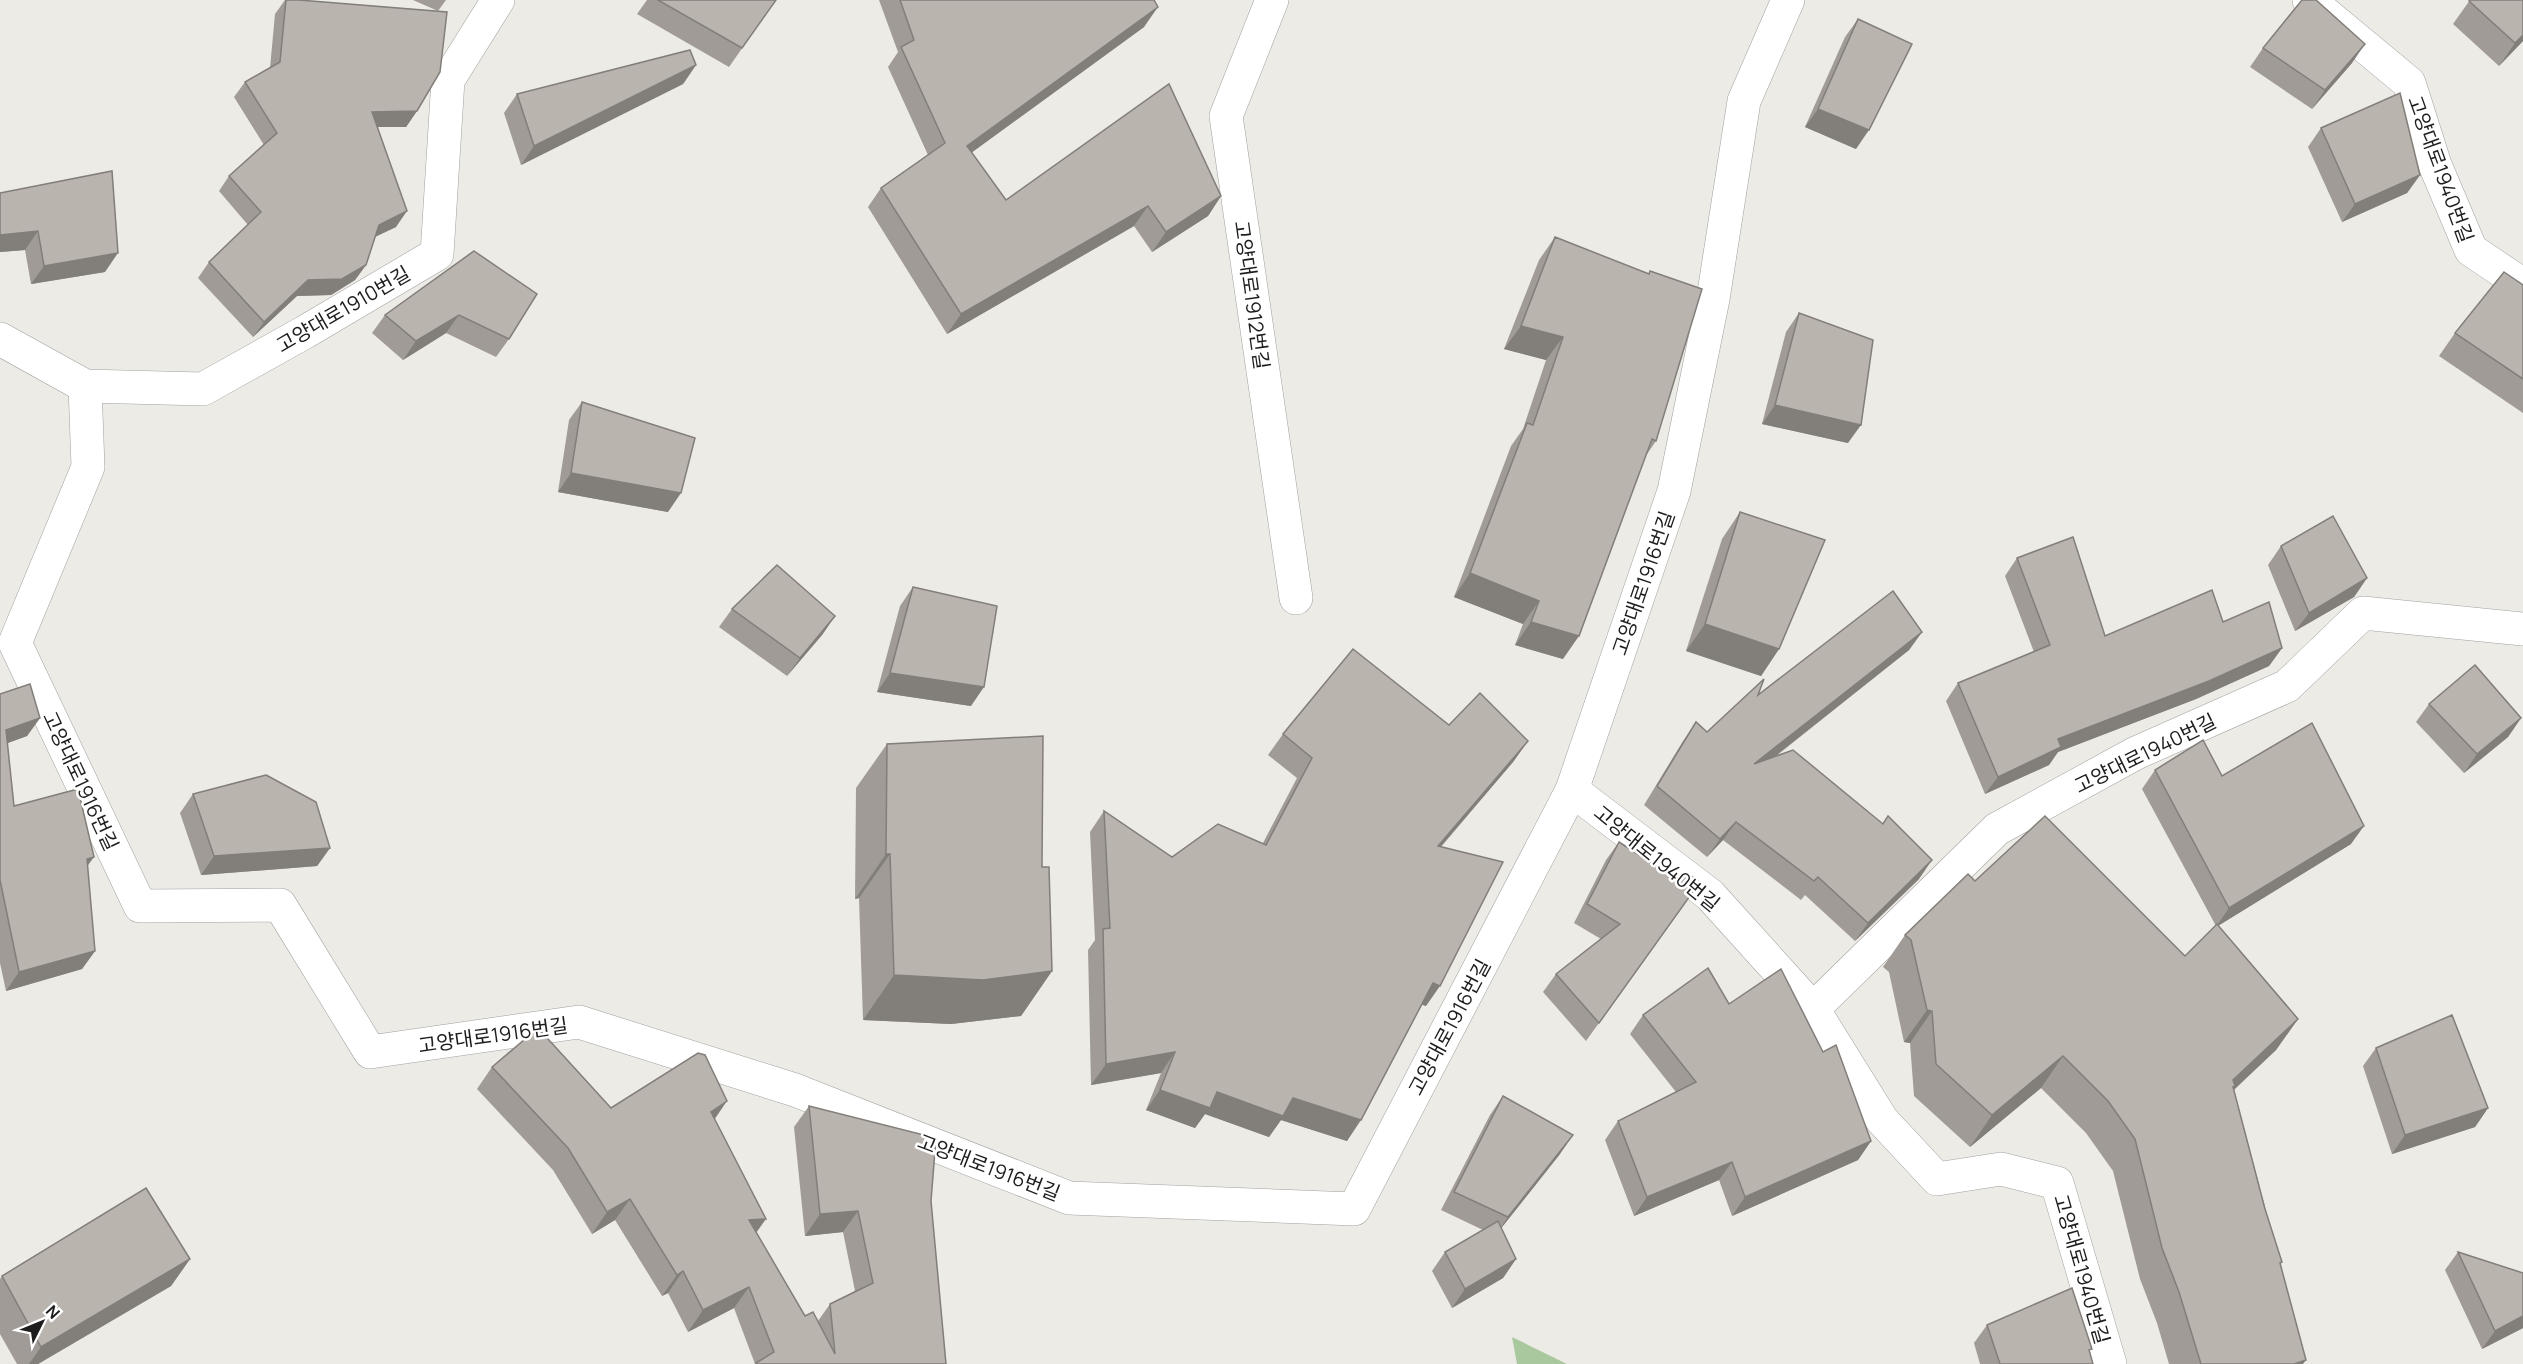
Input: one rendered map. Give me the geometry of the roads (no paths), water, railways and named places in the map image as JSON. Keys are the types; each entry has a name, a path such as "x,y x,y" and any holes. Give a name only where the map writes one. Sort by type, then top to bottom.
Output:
{"street":[{"name":"고양대로1910번길","path":"0,339 86,386 203,389 306,332 437,254 448,80 498,0"},
{"name":"고양대로1912번길","path":"1272,0 1226,116 1296,598"},
{"name":"고양대로1916번길","path":"86,386 88,467 15,643 140,906 280,904 370,1052 579,1022 795,1090 1069,1198 1354,1209 1572,790 1674,491 1713,299 1744,101 1788,0"},
{"name":"고양대로1940번길","path":"2309,0 2409,83 2435,165 2471,250 2523,285"},
{"name":"고양대로1940번길","path":"1813,1009 1997,829 2136,753 2287,686 2363,613 2523,629"},
{"name":"고양대로1940번길","path":"1572,790 1710,895 1813,1009 1882,1120 1937,1179 2001,1169 2057,1183 2110,1364"}]}
